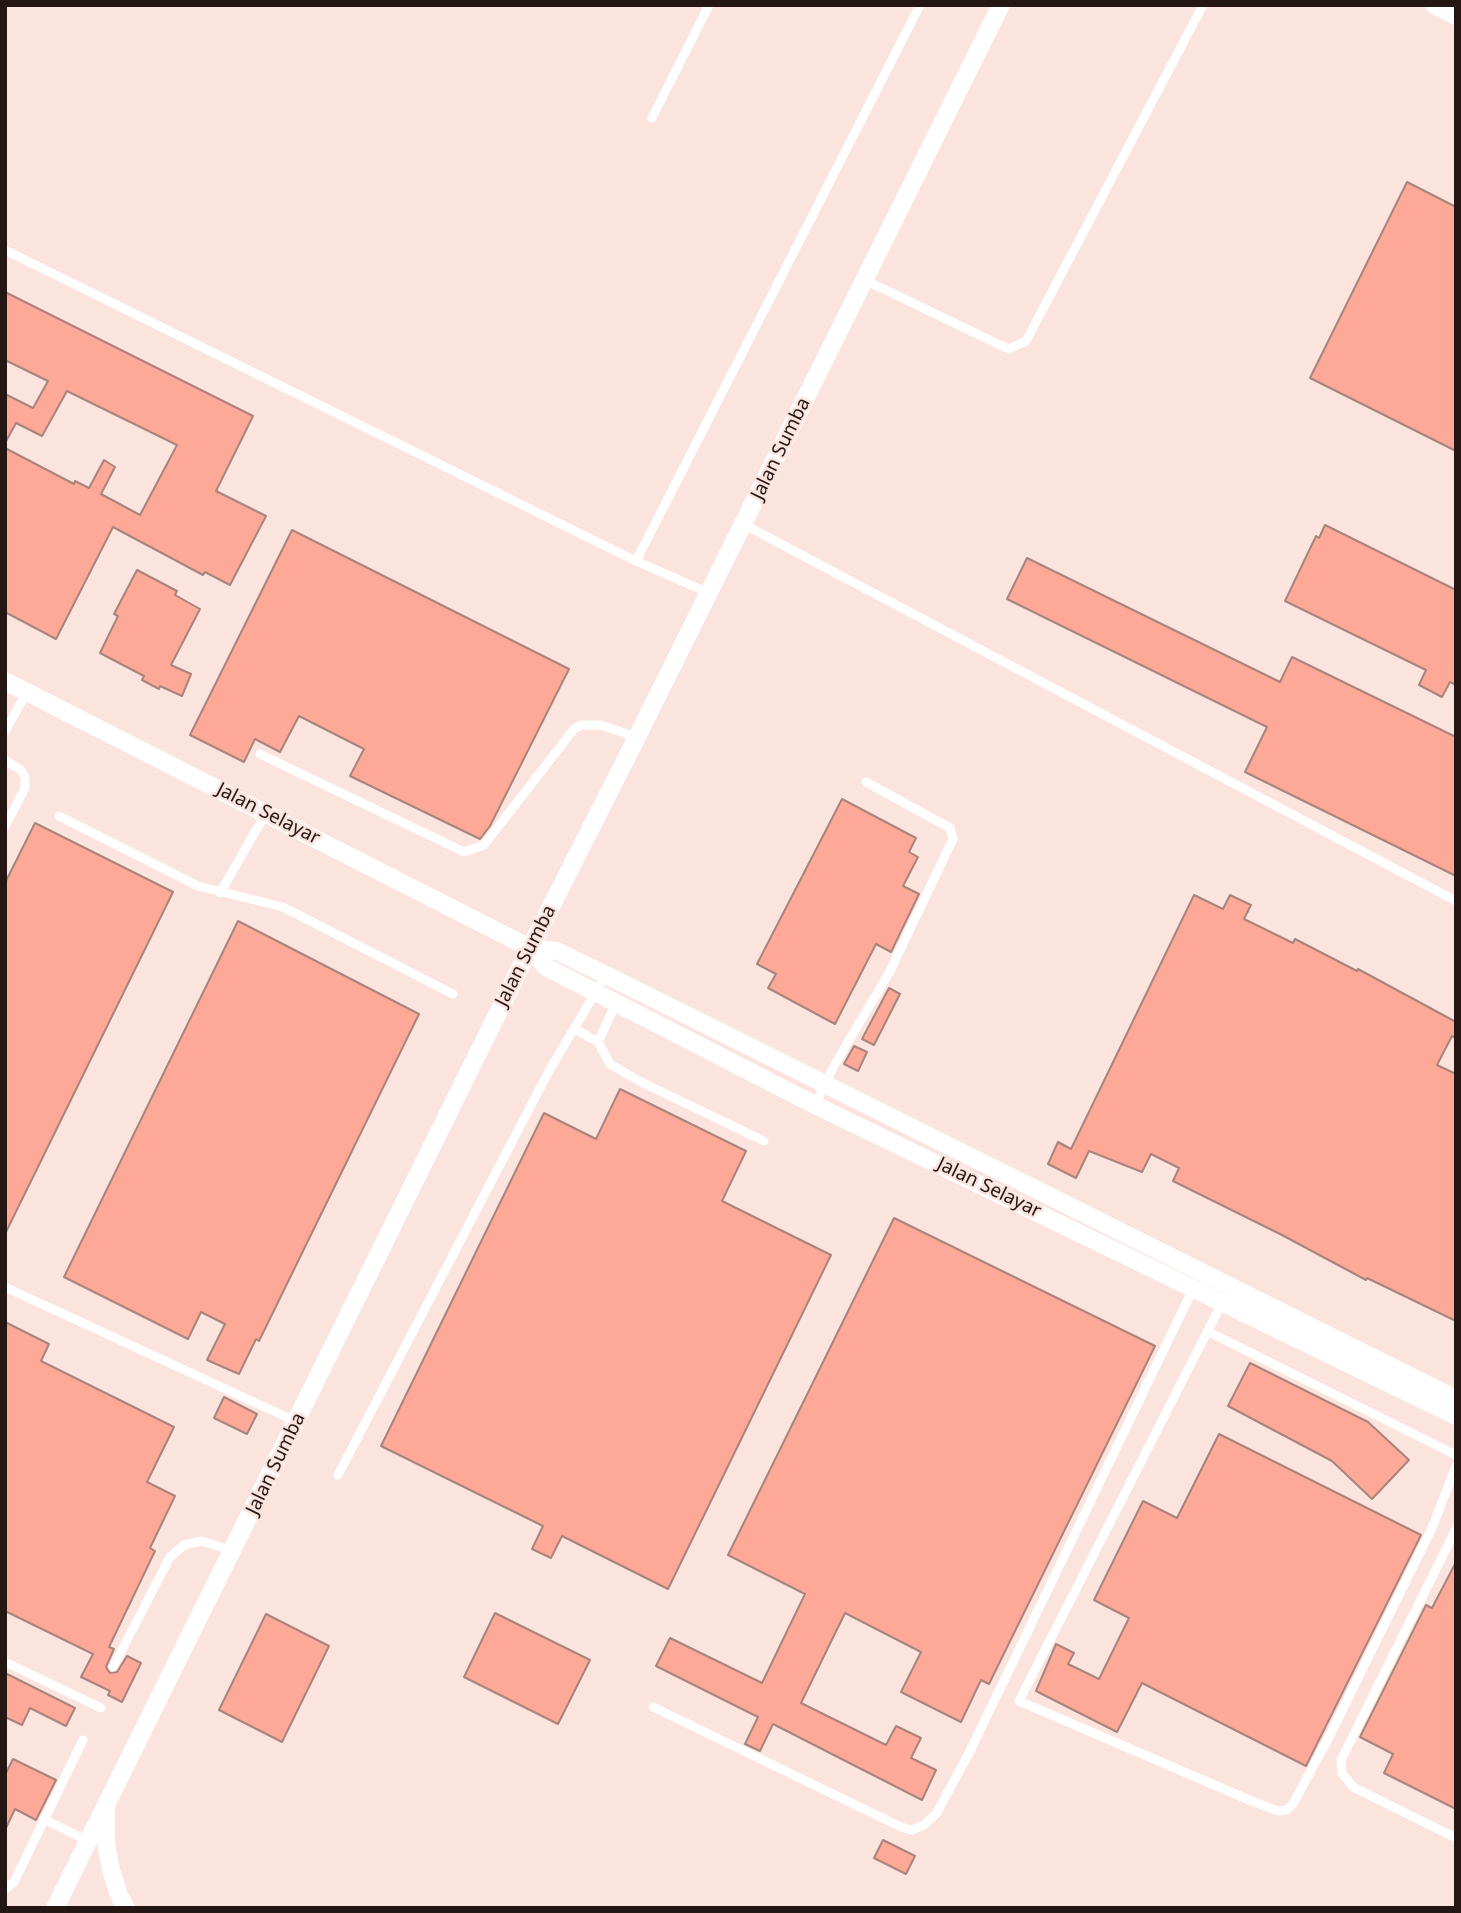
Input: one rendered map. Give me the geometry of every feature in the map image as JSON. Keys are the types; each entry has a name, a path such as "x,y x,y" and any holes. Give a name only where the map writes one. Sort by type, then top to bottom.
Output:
{"street":[{"name":"Jalan Sumba","path":"55,1908 1001,5"},
{"path":"1434,5 1456,16"},
{"name":"Jalan Selayar","path":"5,681 530,948 557,951 825,1084 936,1140 1074,1219 1226,1295 1456,1399"},
{"name":"Jalan Selayar","path":"530,948 546,967 815,1105 926,1157 1074,1219"},
{"path":"926,1157 936,1140"},
{"name":"Jalan Selayar","path":"1301,1331 1456,1416"},
{"path":"106,1805 106,1844 119,1895 126,1908"}],"lane":[{"path":"652,118 709,5"},
{"path":"636,561 920,5"},
{"path":"865,280 1009,349 1026,341 1203,5"},
{"path":"5,250 636,561 709,593"},
{"path":"743,524 1456,901"},
{"path":"5,731 27,692"},
{"path":"260,754 464,852 484,845 574,729 582,725 600,726 637,737"},
{"path":"5,760 21,770 25,777 24,788 5,826"},
{"path":"815,1105 889,973 953,839 950,828 866,782"},
{"path":"220,893 266,813"},
{"path":"59,816 198,886 283,907 453,994"},
{"path":"338,1475 535,1096 606,975"},
{"path":"598,1042 616,1003"},
{"path":"575,1030 598,1042 610,1064 641,1082 764,1141"},
{"path":"653,1707 901,1827 912,1830 924,1825 936,1814 968,1755 1197,1280"},
{"path":"5,1287 297,1422"},
{"path":"1226,1295 1019,1701 1254,1802 1278,1811 1287,1810 1293,1804 1329,1737 1432,1528 1456,1466"},
{"path":"1207,1331 1456,1455"},
{"path":"1456,1529 1341,1760 1342,1773 1353,1787 1456,1838"},
{"path":"113,1667 170,1557 184,1545 201,1541 233,1551"},
{"path":"5,1662 101,1708"},
{"path":"5,1889 14,1882 83,1740"},
{"path":"44,1819 88,1841"}],"building":[{"path":"1407,182 1456,207 1456,451 1310,378"},
{"path":"5,292 253,416 216,491 266,516 230,585 205,572 203,575 113,527 56,639 5,612 5,448 74,484 75,481 89,488 104,460 115,467 101,494 140,515 177,445 67,391 42,436 16,423 5,443 5,394 33,408 48,381 5,360"},
{"path":"1325,525 1456,590 1456,685 1450,682 1442,697 1419,685 1426,670 1285,601 1316,536 1319,538"},
{"path":"292,530 569,669 490,826 480,839 350,776 364,749 299,716 280,752 255,739 244,762 190,735"},
{"path":"1027,558 1280,682 1292,657 1456,737 1456,876 1245,772 1267,727 1007,599"},
{"path":"137,570 177,591 175,595 200,609 171,665 191,674 182,696 160,686 159,689 142,680 144,676 100,653 118,616 114,614"},
{"path":"842,799 916,838 909,852 918,857 903,886 919,894 891,952 876,944 835,1024 768,988 776,974 757,964"},
{"path":"35,823 173,892 5,1234 5,883"},
{"path":"1194,895 1223,909 1230,895 1251,905 1244,919 1293,943 1295,939 1357,971 1358,969 1456,1022 1456,1038 1452,1036 1437,1065 1456,1074 1456,1321 1367,1278 1366,1280 1173,1181 1179,1168 1151,1154 1142,1172 1089,1151 1076,1178 1048,1164 1058,1142 1071,1149"},
{"path":"238,921 419,1014 259,1341 256,1339 239,1374 207,1360 225,1324 201,1312 188,1339 64,1277"},
{"path":"889,988 900,994 874,1045 862,1039"},
{"path":"854,1046 867,1052 858,1071 844,1064"},
{"path":"620,1089 746,1151 722,1201 831,1255 668,1589 562,1536 551,1558 532,1549 543,1526 381,1446 544,1113 596,1139"},
{"path":"894,1218 1155,1346 989,1684 981,1680 961,1722 901,1692 921,1652 845,1613 801,1703 886,1745 896,1726 921,1738 911,1758 936,1770 922,1800 773,1724 760,1751 745,1744 758,1717 656,1666 670,1638 762,1683 805,1594 728,1555"},
{"path":"5,1322 49,1344 41,1361 174,1427 147,1482 175,1496 150,1548 155,1551 109,1647 114,1649 106,1667 110,1673 117,1672 127,1656 141,1663 122,1702 108,1695 110,1691 81,1677 93,1654 5,1611"},
{"path":"1250,1363 1368,1422 1409,1460 1372,1499 1332,1461 1228,1406"},
{"path":"224,1397 257,1414 247,1434 214,1418"},
{"path":"1219,1434 1421,1535 1306,1766 1142,1683 1117,1732 1036,1691 1056,1644 1074,1653 1068,1664 1099,1679 1129,1618 1094,1600 1143,1501 1177,1518"},
{"path":"1456,1562 1456,1809 1384,1773 1393,1754 1360,1737 1426,1605 1432,1608"},
{"path":"495,1613 590,1660 558,1724 464,1677"},
{"path":"266,1614 329,1646 282,1742 219,1710"},
{"path":"5,1673 75,1708 66,1726 30,1708 22,1725 5,1717"},
{"path":"13,1759 56,1780 36,1820 15,1809 5,1830 5,1775"},
{"path":"883,1840 915,1856 906,1874 874,1858"}]}
